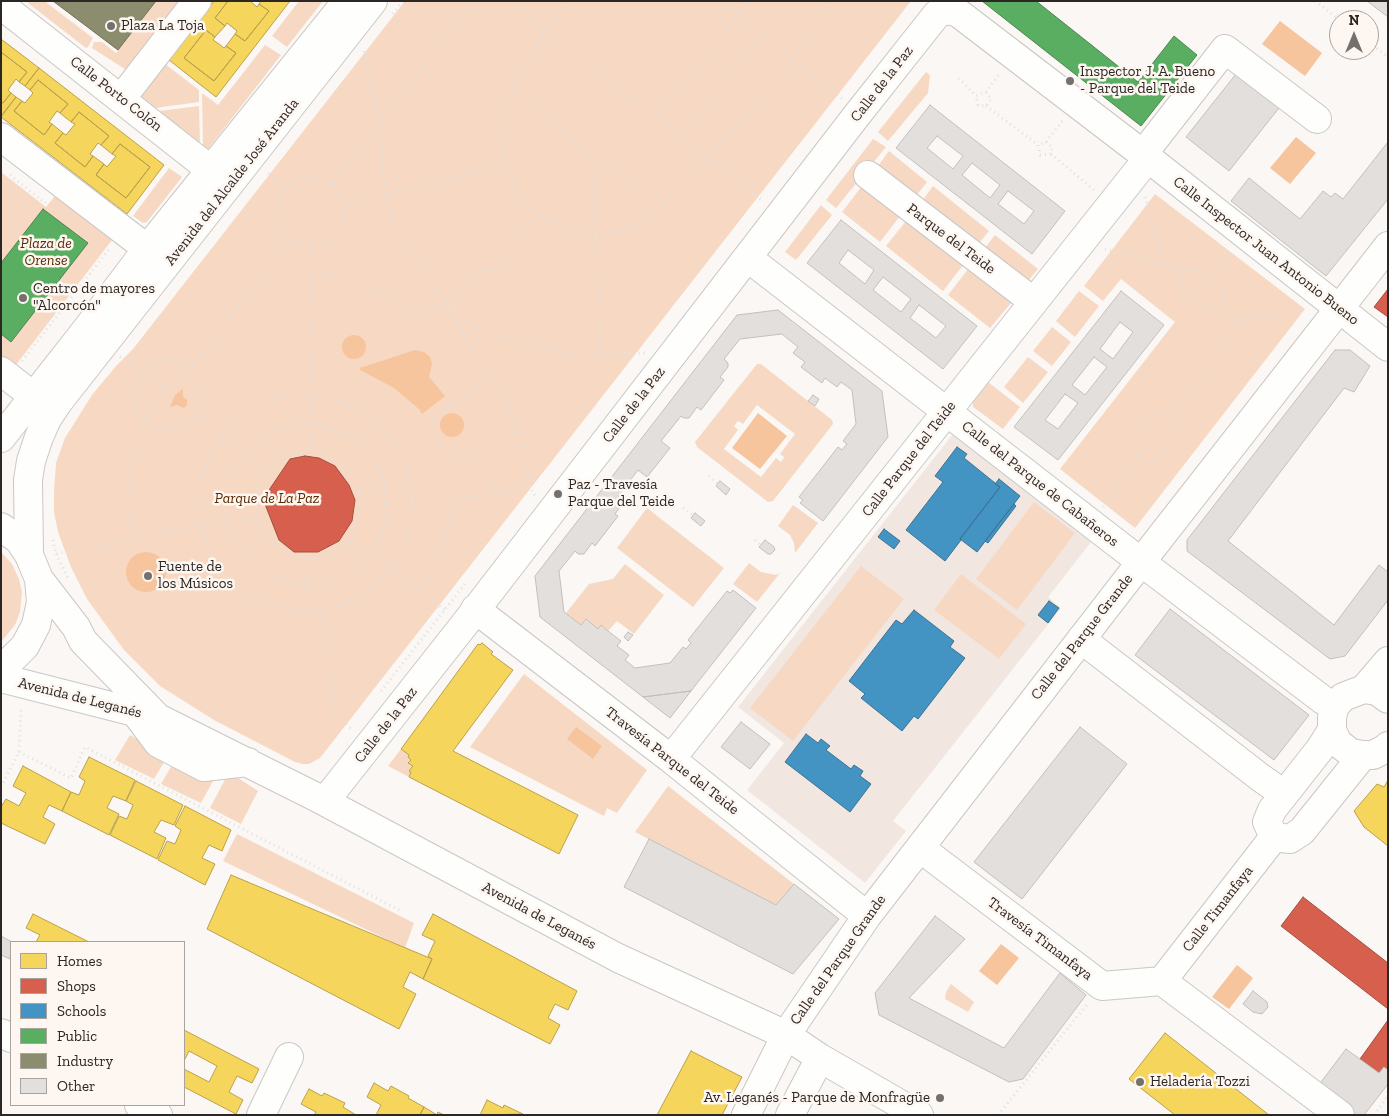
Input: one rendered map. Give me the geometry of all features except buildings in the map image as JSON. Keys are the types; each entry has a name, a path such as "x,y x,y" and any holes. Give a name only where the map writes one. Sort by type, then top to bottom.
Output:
{"street":[{"path":"121,99 197,1"},
{"name":"Avenida del Alcalde José Aranda","path":"1,438 86,330 157,256 221,177 347,1"},
{"name":"Calle Porto Colón","path":"1,5 221,177"},
{"name":"Avenida del Alcalde José Aranda","path":"221,177 383,8"},
{"name":"Calle Inspector Juan Antonio Bueno","path":"944,10 957,12 1145,156 1388,347"},
{"name":"Calle de la Paz","path":"325,801 931,21 944,10"},
{"path":"1145,156 1225,49 1317,119"},
{"path":"1,137 157,256"},
{"name":"Calle Parque del Teide","path":"671,759 1130,181 1145,156"},
{"name":"Parque del Teide","path":"868,175 1034,302"},
{"name":"Calle del Parque Grande","path":"746,1115 786,1036 867,916 1141,562 1330,300 1388,246"},
{"name":"Avenida del Alcalde José Aranda","path":"1,666 8,663 25,646 36,626 41,602 34,567 28,480 38,437 47,419 157,256"},
{"name":"Calle del Parque de Cabañeros","path":"748,258 1091,524 1324,700 1334,718"},
{"path":"1,371 33,396"},
{"name":"Avenida de Leganés","path":"1,527 18,540 34,567 76,627 83,641 147,715"},
{"name":"Travesía Parque del Teide","path":"469,617 671,759 867,916"},
{"path":"1081,640 1260,778 1284,794"},
{"path":"1381,750 1302,831 1290,839 1274,837 1267,822 1272,810 1320,749 1343,696 1376,694 1388,661"},
{"name":"Avenida de Leganés","path":"1,678 147,715 248,762 325,801 618,958 786,1036 820,1058 919,1115"},
{"path":"1334,718 1338,743 1351,753 1381,750"},
{"name":"Calle Timanfaya","path":"1162,981 1274,837"},
{"name":"Travesía Timanfaya","path":"920,848 1102,986 1162,981"},
{"path":"1162,981 1340,1115"},
{"path":"790,1115 820,1058"},
{"path":"261,1115 288,1061"},
{"path":"141,1106 158,1115"}],"path":[{"path":"383,8 403,1"},
{"path":"332,185 476,1"},
{"path":"508,1 764,202"},
{"path":"568,1 545,30 507,102 501,133 503,165 516,192 537,213 551,223 575,232 595,235 627,229 643,222 681,189 794,60 831,1"},
{"path":"720,1 843,100"},
{"path":"657,117 748,1"},
{"path":"1315,1 1329,12"},
{"path":"681,136 762,34"},
{"path":"358,58 370,44"},
{"path":"364,51 382,142 381,167 396,227 450,308 465,341 508,401 523,443 529,486 536,497"},
{"path":"959,78 976,96 978,105 986,106 1038,145 1040,155 1051,154 1111,205"},
{"path":"514,90 592,155 665,204"},
{"path":"976,96 986,92 991,99 986,106"},
{"path":"1038,145 1046,142 1052,146 1051,154"},
{"path":"592,155 600,355"},
{"path":"345,205 503,165"},
{"path":"262,180 274,166"},
{"path":"268,173 285,188"},
{"path":"308,177 321,179 332,185 341,194 345,205 345,217 342,228 334,238 324,244 312,247 300,245 290,240 278,225 276,215 276,206 285,188 295,181 308,177"},
{"path":"1130,181 1144,195 1167,265"},
{"path":"450,308 478,269 497,270 537,213"},
{"path":"1212,280 1245,234"},
{"path":"133,538 128,478 132,455 145,423 163,390 191,366 290,240"},
{"path":"1081,242 1167,265 1181,271 1198,269 1224,291 1220,306"},
{"path":"312,247 312,449"},
{"path":"1181,271 1181,293 1208,311 1220,306"},
{"path":"312,276 344,276 384,295 413,316 434,306 450,308 475,326 511,339 576,356 645,353"},
{"path":"1220,306 1243,320 1303,310 1330,300"},
{"path":"1172,416 1243,320"},
{"path":"113,362 118,355"},
{"path":"122,358 163,390"},
{"path":"173,359 191,366 200,380 203,400 197,416 185,427 162,430 145,423 136,409 132,393 139,371 157,361 173,359"},
{"path":"491,375 459,402 447,407 436,415 430,434 442,448 468,459 485,476 497,495"},
{"path":"312,396 344,403 373,420 395,444 410,479 413,506 407,539 392,568 377,584 360,596 340,605 307,612 286,610 255,599 228,580 208,553 200,526 197,489 206,458 219,434 249,410 280,398 312,396"},
{"path":"1156,414 1172,416 1178,428 1154,462 1138,457 1131,442 1156,414"},
{"path":"197,416 266,473"},
{"path":"312,424 336,430 357,442 373,460 384,486 387,506 383,530 369,555 356,568 336,579 290,584 268,575 249,561 234,542 227,521 226,494 233,470 244,454 266,434 288,426 312,424"},
{"path":"312,449 328,455 342,464 353,477 360,492 360,511 351,541 338,549 320,556 308,558 287,554 274,546 256,520 257,494 266,473 282,456 312,449"},
{"path":"1091,524 1138,457"},
{"path":"709,476 718,484"},
{"path":"360,492 410,479"},
{"path":"420,590 439,558 454,508 463,496 497,495 529,486"},
{"path":"683,508 693,515"},
{"path":"56,554 227,521 256,520"},
{"path":"52,537 56,554 72,584"},
{"path":"755,540 760,545"},
{"path":"351,541 369,555 392,568 420,590 469,617"},
{"path":"307,612 308,558"},
{"path":"307,612 329,623 332,708 351,729 346,736"},
{"path":"1,786 19,752 22,698"},
{"path":"19,752 71,778 85,747 401,911"},
{"path":"998,1115 1102,986"},
{"path":"1374,1115 1388,1096"}],"shaded area":[{"path":"1280,21 1322,53 1305,76 1262,44"},
{"path":"1296,137 1316,153 1290,184 1270,168"},
{"path":"354,335 362,339 366,347 362,355 354,359 346,355 342,347 346,339"},
{"path":"415,350 424,352 430,357 432,364 429,377 445,396 422,414 419,409 394,388 360,370 360,368"},
{"path":"183,389 183,397 187,400 187,405 184,408 177,405 170,407 175,395"},
{"path":"452,413 460,417 464,425 460,433 452,437 444,433 440,425 444,417"},
{"path":"758,413 787,436 760,469 732,448"},
{"path":"953,434 1091,542 1048,597 1061,608 893,821 906,831 865,883 747,790 784,743 738,707"},
{"path":"146,552 160,558 166,572 160,586 146,592 132,586 126,572 132,558"},
{"path":"576,727 602,746 593,759 567,739"},
{"path":"1001,944 1019,958 997,985 979,971"},
{"path":"1237,965 1253,978 1229,1009 1212,997"}],"green space":[{"path":"29,1 47,1 47,3 93,38 88,47 86,48 28,3"},
{"path":"156,1 186,1 131,73 92,48 94,42 102,42 116,53"},
{"path":"299,1 323,1 287,47 272,36"},
{"name":"Parque de La Paz","path":"405,1 911,1 320,758 309,764 302,764 214,720 160,686 124,650 87,599 71,567 58,532 54,512 56,463 65,438 92,395 133,349"},
{"path":"265,45 281,55 208,149 203,145 202,93 218,105"},
{"path":"165,64 199,90 199,102 155,108 142,97 142,93"},
{"path":"926,72 930,75 928,93 888,141 878,132"},
{"path":"199,106 200,143 159,111"},
{"path":"873,139 886,147 836,208 826,200"},
{"path":"889,151 927,182 913,200 875,170"},
{"path":"169,168 182,177 147,222 143,223 133,216"},
{"name":"Plaza de Orense","path":"1,172 46,207 55,196 112,240 15,366 1,356"},
{"path":"865,182 904,211 880,242 842,212"},
{"path":"933,186 989,231 975,248 919,205"},
{"path":"1155,194 1305,309 1135,528 1060,469 1175,322 1121,279 1103,301 1084,286"},
{"path":"821,205 832,215 796,260 785,252"},
{"path":"910,216 967,260 943,291 886,246"},
{"path":"995,235 1038,269 1024,286 981,253"},
{"path":"972,264 1016,297 990,328 948,295"},
{"path":"1079,291 1099,306 1075,337 1056,321"},
{"path":"1052,327 1071,342 1052,366 1033,351"},
{"path":"1028,357 1048,372 1023,403 1004,387"},
{"path":"757,364 761,364 832,420 833,424 773,501 768,502 697,447 695,442","holes":["757,405 795,434 780,454 784,457 781,462 776,458 761,477 724,449 738,430 734,426 738,421 743,424"]},
{"path":"988,382 1020,407 1003,429 973,407 973,402"},
{"path":"1034,502 1075,533 1017,610 976,579"},
{"path":"793,505 818,523 795,553 794,543 790,535 778,526"},
{"path":"647,508 724,568 693,607 617,548"},
{"path":"1,552 12,564 19,579 22,592 20,612 15,625 1,642"},
{"path":"749,563 761,572 776,575 780,573 757,602 733,584"},
{"path":"625,564 664,595 634,634 617,621 608,631 601,625 598,629 586,619 581,625 566,613 589,584 613,579"},
{"path":"861,566 904,599 793,741 750,708"},
{"path":"961,574 1026,624 999,659 934,610"},
{"path":"524,674 647,770 617,813 607,808 604,816 470,747"},
{"path":"130,735 167,757 154,779 115,760"},
{"path":"401,749 409,755 408,757 411,760 408,763 413,766 409,771 411,772 409,777 388,766"},
{"path":"176,758 213,781 201,803 161,784"},
{"path":"229,772 258,791 241,824 210,808"},
{"path":"668,786 794,884 776,905 635,832"},
{"path":"237,834 414,923 405,948 223,861"},
{"path":"951,984 974,1002 968,1012 945,999 946,992"}],"place":[{"name":"Plaza La Toja","path":"111,26"},
{"name":"Inspector J. A. Bueno - Parque del Teide","path":"1070,81"},
{"name":"Centro de mayores \"Alcorcón\"","path":"23,298"},
{"name":"Paz - Travesía Parque del Teide","path":"558,494"},
{"name":"Fuente de los Músicos","path":"148,576"},
{"name":"Heladería Tozzi","path":"1140,1082"},
{"name":"Av. Leganés - Parque de Monfragüe","path":"940,1098"}]}
